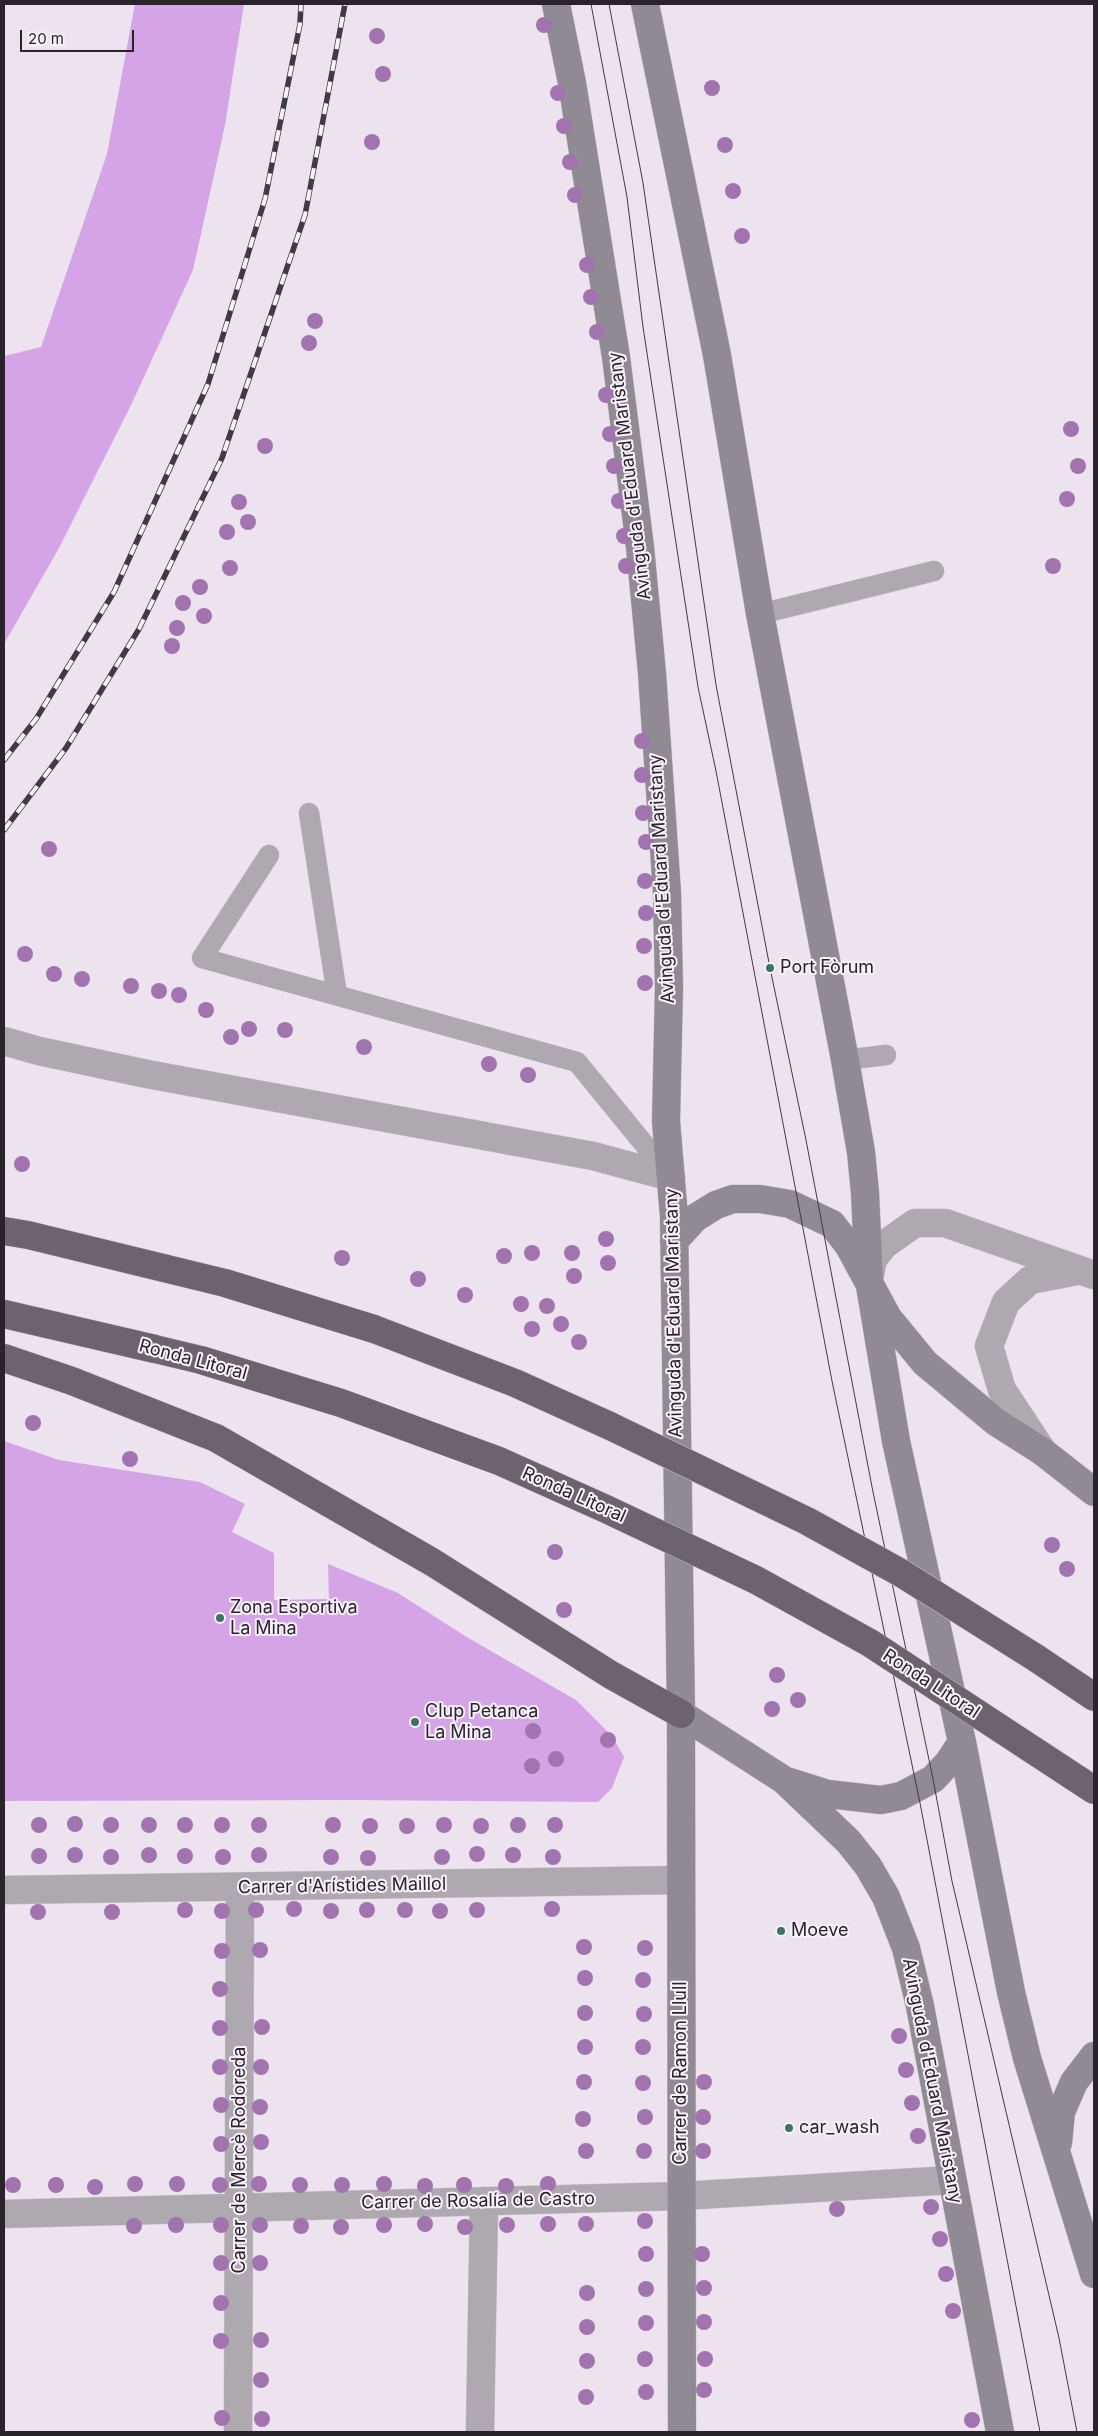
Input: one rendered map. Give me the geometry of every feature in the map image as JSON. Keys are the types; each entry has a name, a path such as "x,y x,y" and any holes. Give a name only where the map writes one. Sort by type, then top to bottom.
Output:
{"highway":[{"path":"4,1231 28,1234 225,1283 374,1329 515,1383 610,1426 807,1521 902,1573 1094,1697"},
{"name":"Ronda Litoral","path":"4,1314 201,1360 342,1403 498,1461 615,1513 774,1590 870,1644 1094,1790"},
{"path":"4,1358 72,1381 216,1438 432,1562 611,1675 680,1714"}],"main road":[{"name":"Avinguda d'Eduard Maristany","path":"556,4 572,83 616,357 640,547 667,893 669,987 666,1121 674,1241 680,1714 784,1780 848,1841 868,1866 886,1897 906,1948 920,2006 1000,2432"},
{"path":"645,4 715,346 760,614 844,1060 864,1185 869,1280 896,1440 962,1742 1011,1992 1027,2058 1094,2274"},
{"path":"674,1241 696,1218 716,1205 732,1199 760,1199 790,1204 832,1224 849,1246 888,1318 924,1363 996,1422 1043,1452 1094,1492"},
{"name":"Carrer de Ramon Llull","path":"680,1714 682,2432"},
{"path":"784,1780 828,1794 881,1800 900,1796 933,1778 948,1763 962,1742"},
{"path":"1057,2152 1061,2112 1074,2082 1094,2056"}],"street":[{"path":"4,1041 39,1051 147,1074 593,1156 670,1177"},
{"path":"869,1280 873,1260 884,1245 915,1223 945,1224 1087,1273"},
{"path":"1043,1452 1002,1390 989,1346 1006,1302 1030,1280 1087,1273"},
{"name":"Carrer d'Arístides Maillol","path":"4,1890 681,1880"},
{"name":"Carrer de Mercè Rodoreda","path":"238,2432 240,1888"},
{"name":"Carrer de Rosalía de Castro","path":"4,2214 240,2206 681,2196 952,2180"},
{"path":"480,2432 484,2201"}],"lane":[{"path":"760,614 934,571"},
{"path":"310,813 337,995"},
{"path":"269,854 202,958 577,1062 670,1177"},
{"path":"844,1060 886,1056"}],"shaded area":[{"path":"135,4 244,4 225,125 193,270 132,403 59,548 4,644 4,356 41,347 107,154"},
{"name":"Zona Esportiva La Mina","path":"4,1441 59,1460 200,1482 245,1504 232,1532 274,1553 274,1600 329,1599 328,1564 398,1593 465,1636 576,1700 612,1736 624,1757 612,1788 598,1802 351,1800 4,1801"}],"tram line":[{"path":"591,4 627,197 643,327 698,687 716,771 832,1381 920,1803 1040,2432"},
{"path":"609,4 643,183 716,685 770,968 806,1140 872,1487 933,1779 952,1881 1059,2338 1077,2432"}],"railway":[{"path":"4,760 36,719 114,592 208,384 265,199 300,24 301,4"},
{"path":"4,830 66,748 139,629 222,458 305,215 345,4"}],"place":[{"name":"Port Fòrum","path":"770,968"},
{"name":"Zona Esportiva La Mina","path":"220,1618"},
{"name":"Clup Petanca La Mina","path":"415,1722"},
{"name":"Moeve","path":"781,1931"},
{"name":"car_wash","path":"789,2128"}]}
